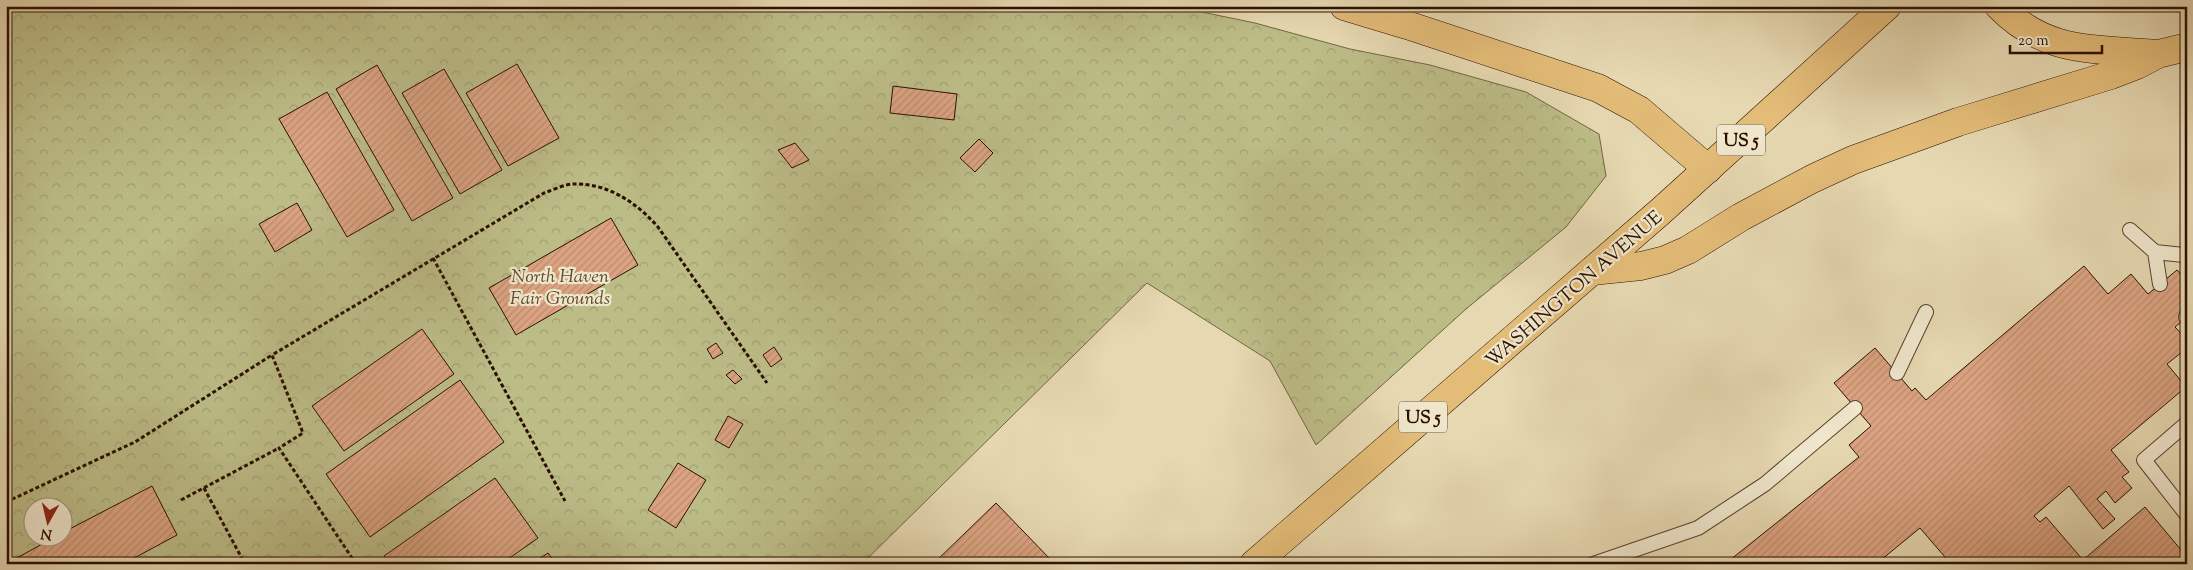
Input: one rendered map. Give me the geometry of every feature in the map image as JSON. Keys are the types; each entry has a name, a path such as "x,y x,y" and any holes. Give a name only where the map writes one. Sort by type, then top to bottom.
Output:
{"main road":[{"path":"1344,6 1598,88 1639,110 1708,169"},
{"name":"WASHINGTON AVENUE","path":"1254,564 1708,169 1887,6"},
{"path":"1999,6 2029,31 2063,45 2092,50 2158,54"},
{"path":"1592,271 1641,266 1665,260 1688,250 1741,217 1831,169 1958,122 2111,75 2137,66 2158,54 2187,47"}],"lane":[{"path":"2130,230 2154,252 2184,255 2187,258"},
{"path":"2154,252 2160,284"},
{"path":"1897,373 1926,312"},
{"path":"1593,564 1698,528 1765,484 1855,408"},
{"path":"2187,423 2144,460 2187,515"}],"path":[{"path":"6,502 135,442 272,355 544,193 573,184 609,190 641,208 658,227 767,383"},
{"path":"434,258 565,501"},
{"path":"181,500 279,448 303,433 272,355"},
{"path":"279,448 356,564"},
{"path":"204,488 244,564"}],"green space":[{"name":"North Haven Fair Grounds","path":"6,6 1173,6 1255,23 1350,49 1430,65 1526,92 1599,134 1606,176 1566,227 1466,309 1316,445 1270,361 1147,283 862,564 6,564"}],"building":[{"path":"517,64 559,138 508,166 466,93"},
{"path":"377,65 453,198 412,221 336,89"},
{"path":"444,69 502,170 460,194 402,93"},
{"path":"893,86 957,94 954,120 890,113"},
{"path":"327,92 394,210 347,237 279,119"},
{"path":"979,139 993,153 975,172 960,158"},
{"path":"795,143 809,160 792,168 778,150"},
{"path":"297,203 312,230 275,252 259,224"},
{"path":"611,218 638,265 516,335 489,288"},
{"path":"2084,266 2108,294 2131,274 2148,294 2177,270 2187,281 2187,317 2175,327 2187,340 2187,348 2167,364 2186,387 2111,450 2129,472 2122,477 2132,488 2115,503 2106,491 2097,499 2115,519 2103,529 2069,486 2034,516 2040,522 2046,517 2083,560 2145,507 2187,557 2187,564 1951,564 1920,528 1876,564 1725,564 1859,457 1849,445 1871,426 1834,383 1875,348 1912,391 1915,388 1926,400"},
{"path":"422,329 454,374 344,451 312,406"},
{"path":"716,343 723,353 713,359 707,349"},
{"path":"774,347 782,359 771,367 763,355"},
{"path":"733,370 742,379 735,384 726,375"},
{"path":"460,380 504,442 370,537 326,474"},
{"path":"728,416 743,424 729,448 715,440"},
{"path":"678,463 706,480 676,528 648,510"},
{"path":"495,478 538,538 501,564 390,564 384,556"},
{"path":"152,486 177,535 123,564 6,564 35,548 72,548 72,528"},
{"path":"996,503 1051,560 1047,564 933,564"},
{"path":"548,553 556,564 532,564"}]}
